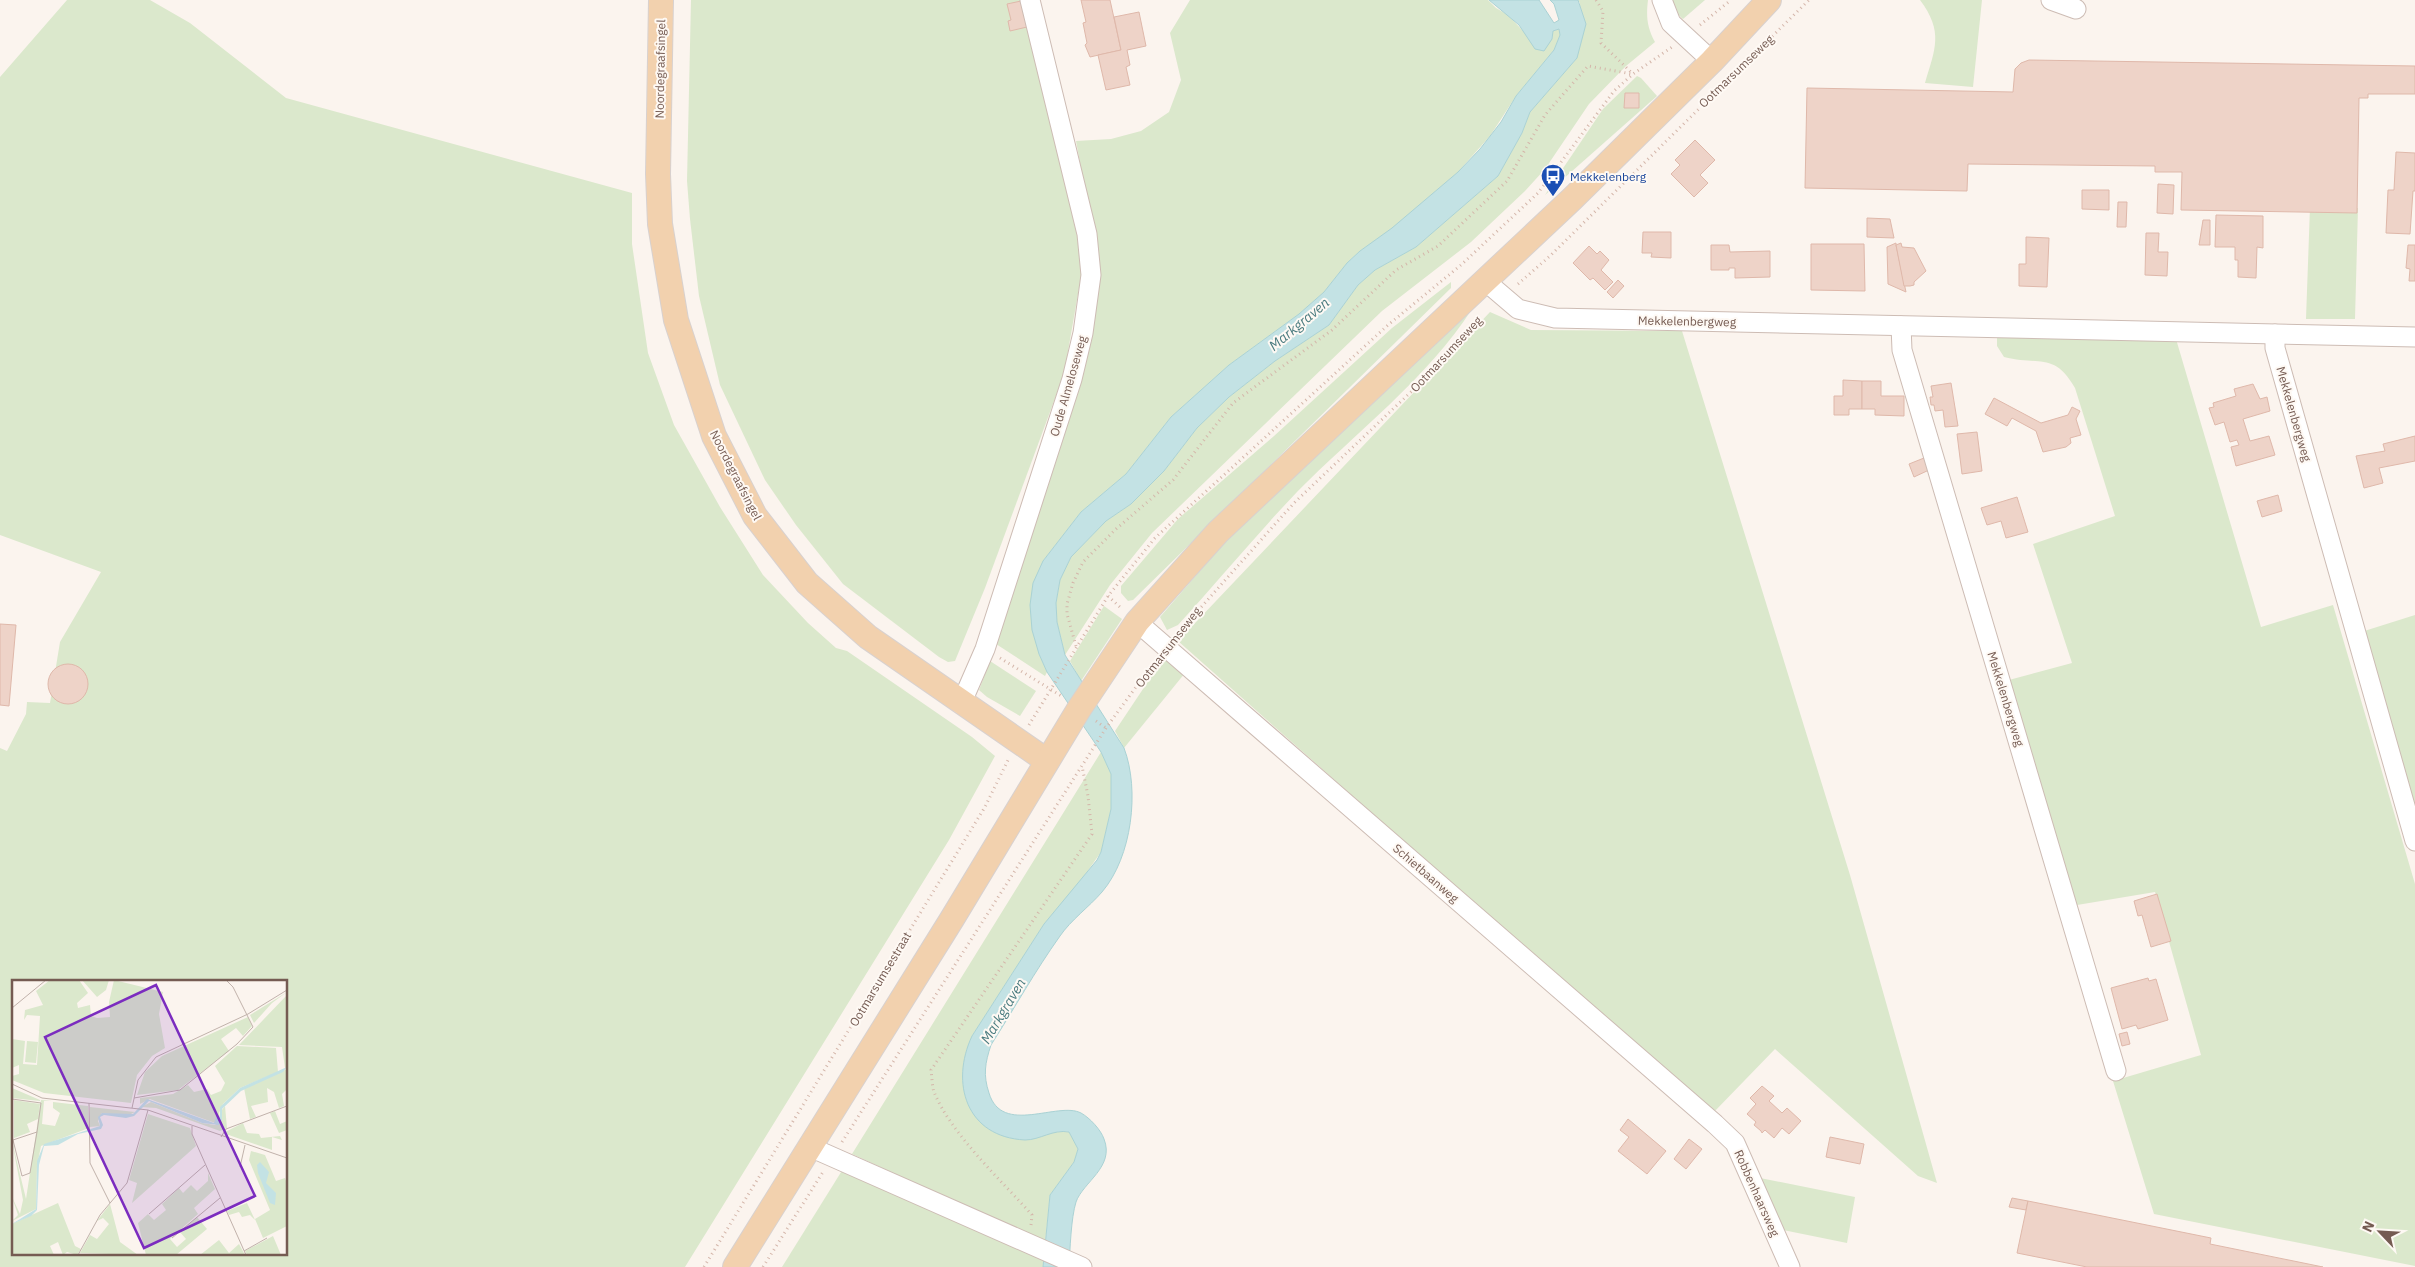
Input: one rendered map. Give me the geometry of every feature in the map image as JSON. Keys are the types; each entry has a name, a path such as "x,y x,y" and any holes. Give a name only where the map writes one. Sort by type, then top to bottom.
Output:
{"main road":[{"name":"Noordegraafsingel","path":"661,0 658,174 660,224 676,320 714,436 755,516 808,583 868,637 961,704 1047,762"},
{"name":"Ootmarsumseweg","path":"1047,762 1090,691 1137,622 1218,532 1572,199 1712,61 1769,0"},
{"path":"735,1267 1047,762"}],"street":[{"name":"Oude Almeloseweg","path":"961,704 985,649 1072,379 1083,333 1091,275 1087,234 1030,0"},
{"path":"1662,0 1671,23 1712,61"},
{"path":"2050,0 2076,9"},
{"name":"Mekkelenbergweg","path":"1484,280 1518,309 1554,318 2415,337"},
{"name":"Mekkelenbergweg","path":"1901,326 1902,350 2116,1071"},
{"name":"Mekkelenbergweg","path":"2275,334 2275,348 2415,841"},
{"name":"Schietbaanweg","path":"1137,622 1715,1124"},
{"name":"Robbenhaarsweg","path":"1715,1124 1734,1143 1790,1267"},
{"path":"810,1148 1077,1265"}],"path":[{"path":"1596,0 1603,11 1601,43 1633,74"},
{"path":"985,649 1050,688 1108,596 1156,538 1388,325 1461,265 1538,193 1614,91 1633,74 1686,37 1731,0"},
{"name":"Ootmarsumseweg","path":"1082,765 1106,728 1166,647 1218,584 1294,503 1433,371 1480,316 1550,256 1809,0"},
{"path":"1076,646 1066,614 1073,583 1083,562 1116,529 1174,480 1232,403 1332,330 1396,270 1438,246 1507,181 1545,114 1588,66 1633,74"},
{"name":"Ootmarsumsestraat","path":"704,1267 985,807 999,774 1050,688"},
{"path":"763,1267 1082,765"},
{"path":"1035,1247 1032,1215 962,1136 934,1091 931,1070 1092,834 1082,765"}],"green space":[{"path":"67,0 150,0 190,23 286,98 632,193 632,244 648,353 674,425 720,507 763,575 808,623 836,648 847,651 972,737 995,756 949,840 685,1267 0,1267 0,748 7,751 26,714 27,702 50,703 60,642 101,572 0,535 0,77"},
{"path":"691,0 1025,0 1075,222 1082,271 1064,374 985,588 955,661 948,662 939,657 843,584 796,525 765,480 720,385 699,296 687,181"},
{"path":"1190,0 1488,0 1496,8 1508,15 1524,32 1552,39 1553,31 1559,29 1560,35 1554,50 1516,96 1490,136 1458,172 1392,229 1360,251 1347,263 1324,292 1299,314 1229,365 1171,417 1126,474 1081,512 1043,561 1039,654 1047,672 1045,676 996,644 1080,380 1094,239 1076,141 1111,139 1141,131 1169,112 1181,80 1170,33"},
{"path":"1578,0 1648,0 1648,22 1655,42 1626,66 1589,104 1545,169 1525,191 1471,242 1382,311 1152,533 1110,585 1065,655 1057,622 1056,603 1060,580 1071,557 1106,521 1131,504 1164,471 1197,428 1229,397 1275,361 1329,325 1358,285 1375,270 1416,247 1498,176 1522,133 1530,112 1577,58 1580,3"},
{"path":"1672,0 1705,0 1683,19 1676,13"},
{"path":"1920,0 1982,0 1973,87 1925,83 1934,50 1935,31 1928,11"},
{"path":"1637,76 1657,96 1545,195 1603,109"},
{"path":"2310,207 2358,208 2355,319 2306,319"},
{"path":"1451,282 1451,288 1133,600 1128,601 1121,593 1121,586 1178,519 1274,436 1392,328"},
{"path":"1472,309 1434,359 1389,405 1297,492 1178,625 1167,630 1160,617 1225,542 1293,472"},
{"path":"1490,312 1531,330 1682,331 1850,875 1937,1183 1918,1176 1775,1049 1714,1112 1659,1068 1178,641"},
{"path":"1997,336 2176,339 2261,627 2333,605 2415,884 2415,1266 2154,1214 2113,1081 2201,1055 2155,892 2077,905 2009,680 2072,663 2033,544 2115,516 2075,388 2067,376 2052,364 2004,357 1997,346"},
{"path":"1104,606 1122,619 1081,681 1070,661"},
{"path":"2415,615 2415,829 2358,633"},
{"path":"1165,656 1185,673 1124,748 1115,731"},
{"path":"990,661 1036,691 1020,716 987,697 979,690"},
{"path":"1101,752 1111,774 1112,788 1111,809 1101,852 1080,882 1044,924 972,1036 969,1107 1052,1132 1069,1132 1078,1149 1074,1162 1050,1195 1045,1243 852,1154"},
{"path":"843,1169 1044,1260 1043,1267 782,1267"},
{"path":"1760,1178 1855,1197 1847,1243 1783,1230"}],"water":[{"name":"Markgraven","path":"1489,0 1539,0 1554,23 1559,20 1554,4 1550,0 1578,0 1586,24 1577,58 1530,112 1522,133 1498,176 1416,247 1375,270 1358,285 1329,325 1275,361 1229,397 1197,428 1164,471 1131,504 1106,521 1071,557 1060,580 1056,603 1057,622 1065,655 1124,748 1132,783 1132,803 1126,842 1112,877 1102,892 1064,930 1051,949 991,1045 986,1063 985,1075 989,1093 996,1106 1006,1113 1031,1115 1071,1110 1081,1113 1095,1124 1104,1139 1106,1149 1102,1166 1080,1195 1074,1209 1069,1267 1043,1267 1050,1195 1074,1162 1078,1149 1069,1132 1057,1132 1025,1140 1005,1137 989,1129 977,1118 968,1104 964,1089 963,1072 972,1036 1044,924 1097,860 1101,852 1111,809 1111,774 1101,752 1047,672 1039,654 1032,630 1030,605 1033,583 1043,561 1081,512 1126,474 1171,417 1229,365 1299,314 1324,292 1347,263 1360,251 1392,228 1458,172 1480,149 1501,122 1516,96 1554,50 1560,35 1559,29 1553,31 1552,39 1544,51 1535,49 1519,25"}],"building":[{"path":"1081,0 1110,0 1121,50 1090,57 1085,45 1087,43 1083,23 1086,22"},
{"path":"1021,1 1027,27 1010,31 1008,21 1011,20 1007,4"},
{"path":"1139,12 1146,46 1127,50 1130,65 1126,67 1130,85 1106,90 1098,55 1121,50 1114,17"},
{"path":"2029,60 2415,66 2415,94 2368,94 2368,98 2359,98 2357,213 2181,210 2182,172 2155,172 2155,166 1968,164 1967,191 1805,188 1807,88 2013,92 2015,69 2021,63"},
{"path":"1625,93 1639,93 1639,108 1624,108"},
{"path":"1695,140 1715,160 1700,175 1708,183 1694,197 1671,174 1680,165 1675,160"},
{"path":"2396,152 2415,153 2415,191 2413,191 2410,234 2386,233 2388,190 2394,190"},
{"path":"2158,184 2174,185 2173,214 2157,213"},
{"path":"2082,190 2109,190 2109,210 2082,209"},
{"path":"2118,202 2127,202 2126,227 2117,227"},
{"path":"2216,215 2263,216 2263,248 2257,247 2256,278 2238,277 2238,260 2235,260 2235,247 2215,247"},
{"path":"1867,218 1890,219 1894,238 1867,237"},
{"path":"2203,220 2210,220 2210,245 2199,245"},
{"path":"1643,232 1671,232 1671,258 1651,257 1652,253 1642,253"},
{"path":"2146,233 2159,233 2158,252 2168,252 2167,276 2145,275"},
{"path":"2026,237 2049,238 2047,287 2019,286 2019,264 2026,264"},
{"path":"1896,243 1906,292 1888,284 1887,247"},
{"path":"1901,243 1902,247 1914,248 1926,271 1914,282 1914,285 1904,286 1896,245"},
{"path":"1811,244 1864,244 1865,291 1811,290"},
{"path":"1711,245 1729,245 1730,252 1770,251 1770,277 1735,278 1735,268 1711,270"},
{"path":"2408,245 2415,245 2415,281 2409,281 2410,269 2406,268"},
{"path":"1589,246 1597,254 1600,251 1609,260 1601,270 1613,282 1605,290 1593,278 1590,280 1573,263"},
{"path":"1618,280 1624,286 1613,298 1607,292"},
{"path":"1843,380 1862,381 1862,409 1849,409 1849,415 1834,415 1834,396 1843,396"},
{"path":"1862,381 1881,381 1881,396 1904,396 1904,416 1875,415 1875,409 1862,409"},
{"path":"1951,383 1958,426 1945,427 1943,410 1935,411 1934,405 1931,405 1930,397 1933,397 1931,386"},
{"path":"2253,384 2260,399 2267,397 2270,411 2243,419 2250,441 2269,436 2275,455 2236,466 2231,447 2239,445 2237,440 2230,442 2224,422 2215,425 2209,408 2214,407 2213,403 2236,396 2234,389"},
{"path":"1994,398 2041,423 2068,415 2072,407 2080,411 2076,419 2081,435 2070,438 2071,443 2066,447 2043,452 2036,431 2012,418 2007,426 1985,414"},
{"path":"1977,432 1982,471 1962,474 1957,434"},
{"path":"2415,436 2415,461 2379,468 2383,483 2364,488 2356,456 2385,451 2383,444"},
{"path":"1924,458 1929,470 1914,477 1909,464"},
{"path":"2278,495 2282,511 2262,517 2257,501"},
{"path":"2017,497 2028,532 2006,538 2001,521 1987,525 1981,508"},
{"path":"0,624 16,625 9,706 0,705"},
{"path":"68,664 82,670 88,684 82,698 68,704 54,698 48,684 54,670"},
{"path":"2157,894 2171,941 2151,947 2142,915 2138,916 2134,901"},
{"path":"2148,978 2149,981 2156,979 2168,1020 2138,1029 2136,1025 2122,1029 2111,988"},
{"path":"2127,1032 2130,1044 2122,1046 2119,1034"},
{"path":"1762,1086 1774,1096 1769,1101 1782,1113 1787,1108 1801,1121 1789,1134 1782,1128 1774,1138 1765,1130 1762,1133 1754,1125 1756,1122 1747,1114 1756,1104 1750,1098"},
{"path":"1628,1119 1666,1151 1647,1174 1618,1151 1629,1137 1620,1130"},
{"path":"1830,1137 1864,1144 1860,1164 1826,1157"},
{"path":"1689,1139 1702,1149 1686,1169 1674,1159"},
{"path":"2012,1198 2028,1201 2026,1210 2009,1207"},
{"path":"2028,1201 2211,1238 2210,1244 2323,1267 2087,1267 2017,1253"}],"place":[{"name":"Mekkelenberg","path":"1553,197"}]}
